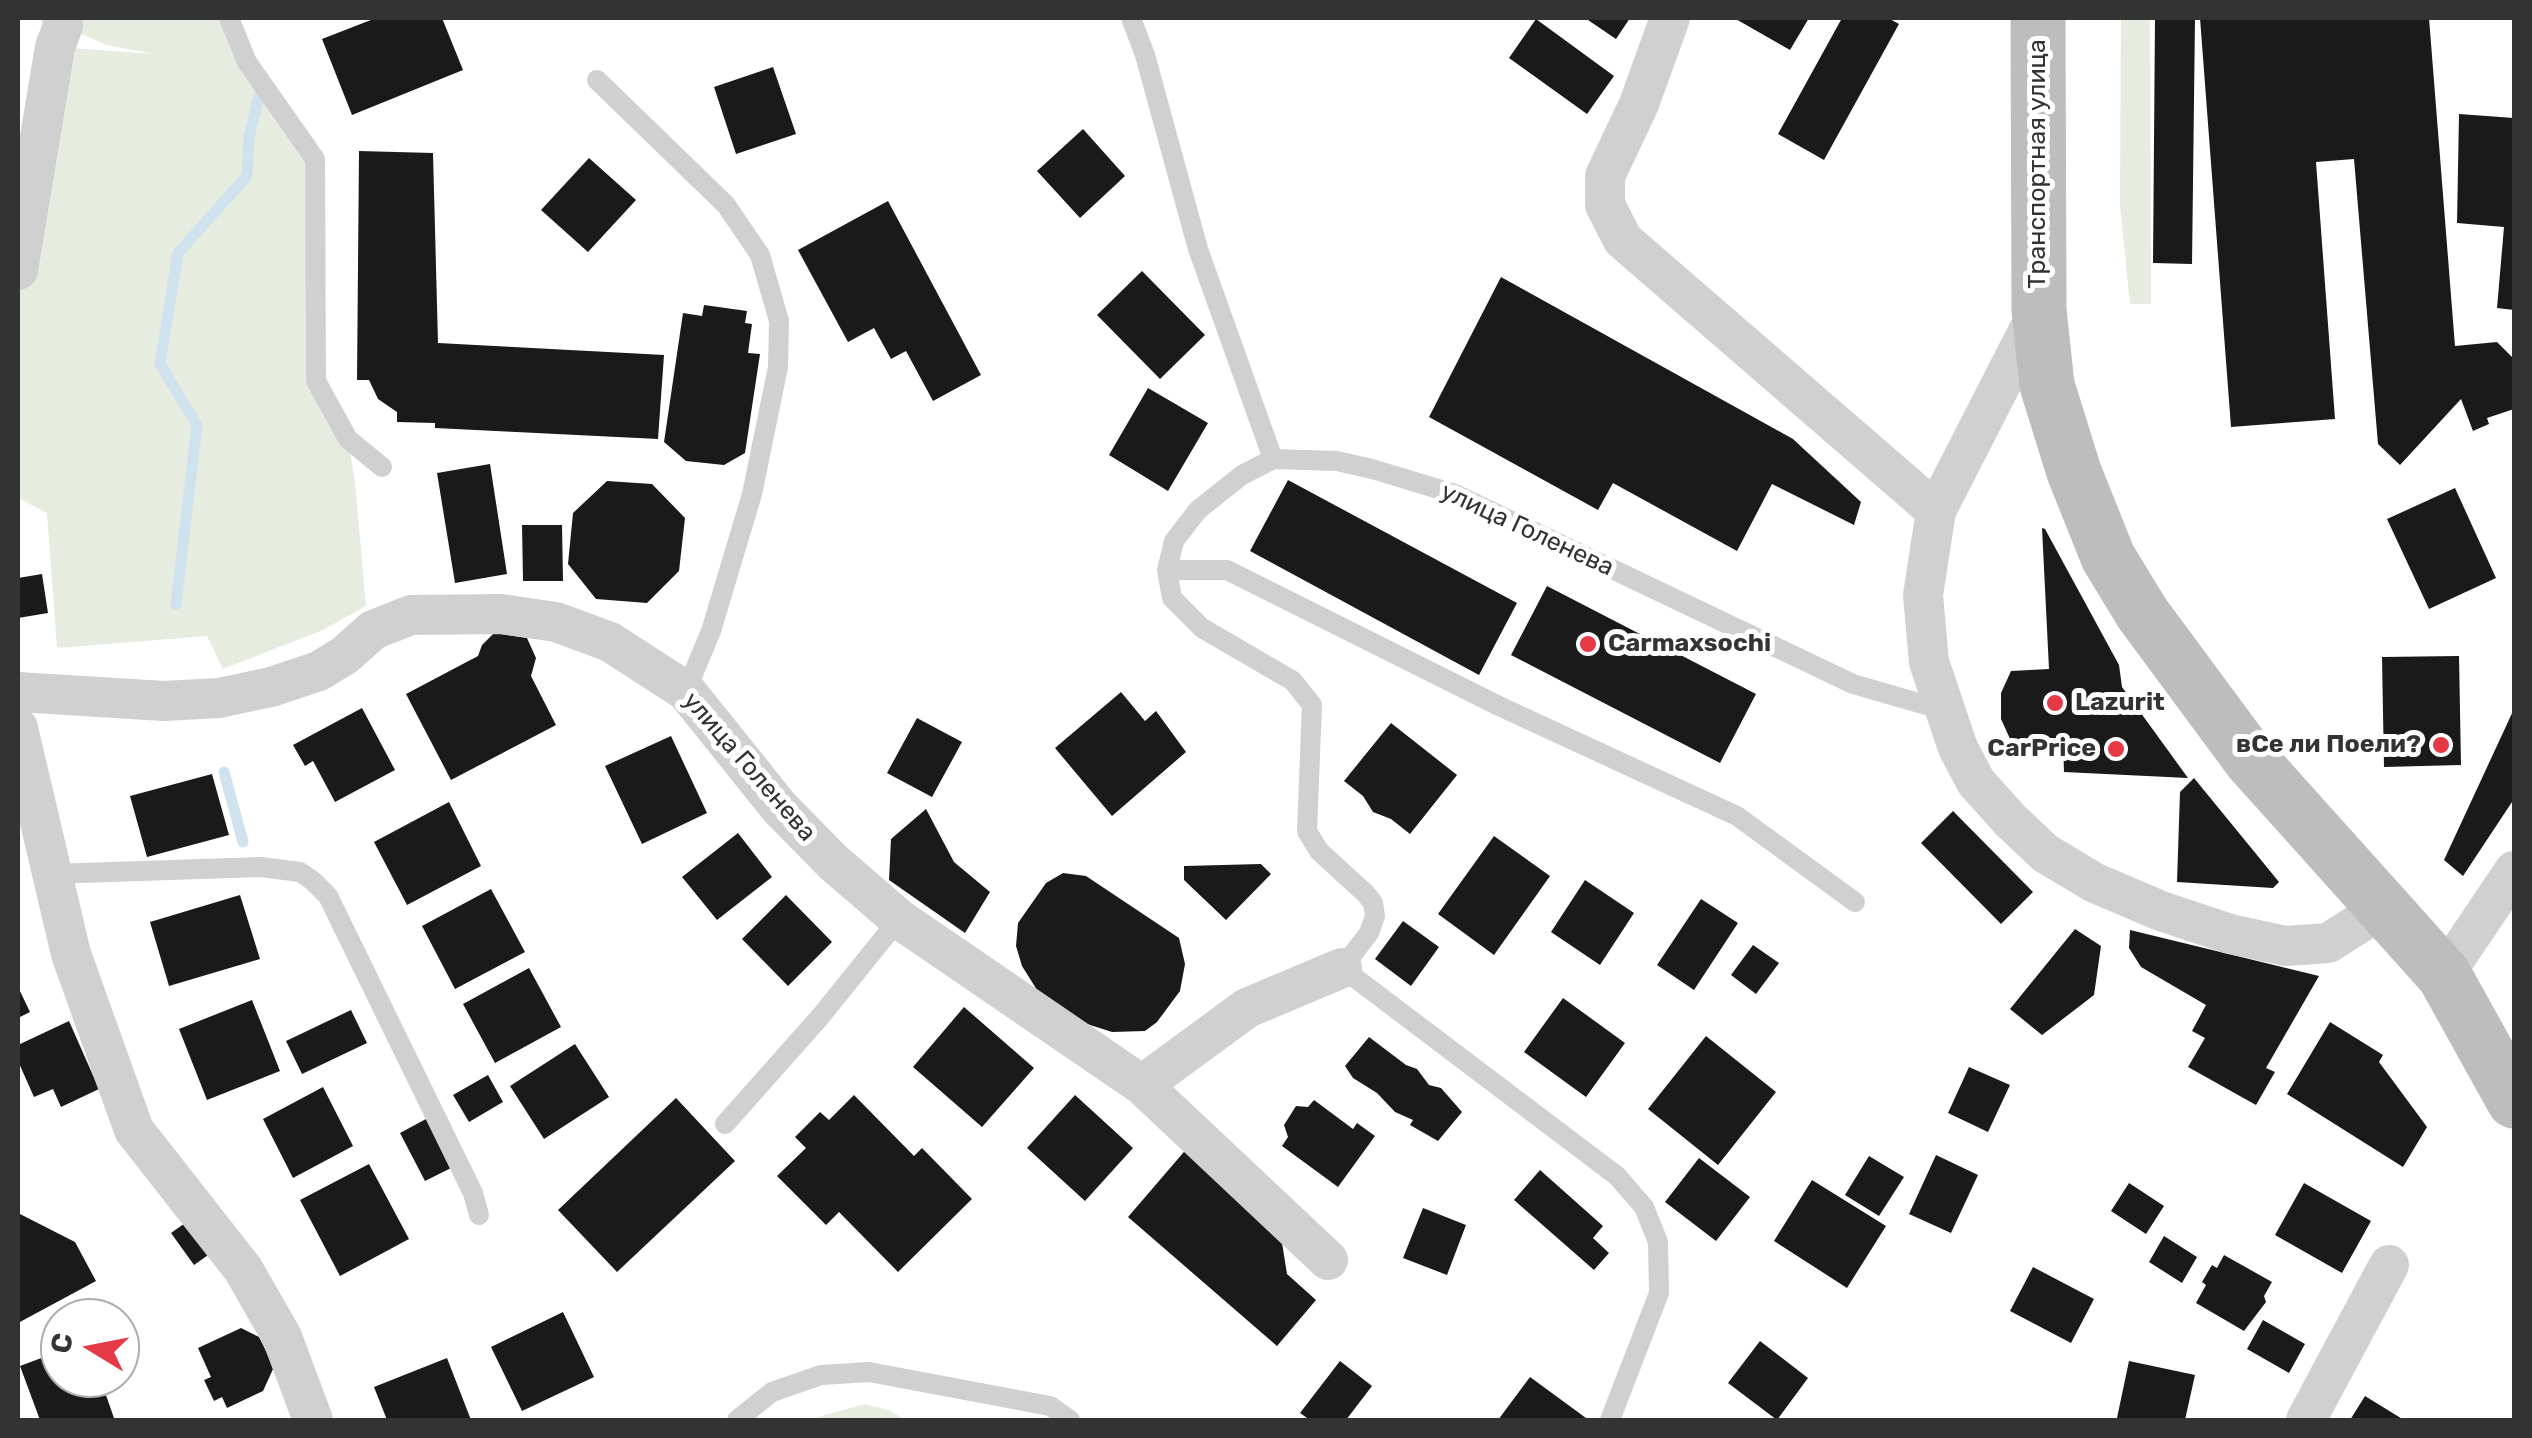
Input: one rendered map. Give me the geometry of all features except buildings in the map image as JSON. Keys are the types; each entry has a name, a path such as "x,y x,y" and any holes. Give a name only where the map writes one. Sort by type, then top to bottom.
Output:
{"main road":[{"name":"Транспортная улица","path":"2038,18 2039,310 2047,385 2074,472 2108,556 2142,613 2250,759 2444,975 2514,1101"}],"street":[{"path":"18,270 62,18"},
{"path":"1670,18 1639,104 1604,176 1605,206 1614,223 1624,240 1936,511"},
{"name":"Транспортная улица","path":"2039,310 1936,511 1923,595 1930,662 1943,710 1976,782 2046,853 2094,883 2160,911 2230,934 2286,946 2328,943 2385,907"},
{"name":"улица Голенева","path":"18,692 164,701 219,698 319,671 373,630 411,615 501,614 556,622 610,642 686,691 779,807 833,862 899,919 1142,1085 1328,1260"},
{"path":"18,728 71,954 134,1130 243,1268 282,1338 313,1420"},
{"path":"2444,975 2514,871"},
{"path":"1142,1085 1247,1008 1342,968"},
{"path":"2306,1420 2389,1265"}],"lane":[{"path":"229,18 247,62 315,160 316,381 348,439 382,466"},
{"path":"1131,18 1145,55 1198,249 1273,459 1242,474 1198,510 1174,542 1168,570 1172,598 1202,628 1293,681 1312,706 1307,831 1319,851 1366,894 1375,916 1370,933 1342,968 1617,1176 1644,1207 1658,1242 1659,1294 1610,1420"},
{"path":"597,80 726,205 760,254 778,321 778,367 752,494 711,632 686,691"},
{"name":"улица Голенева","path":"1273,459 1337,461 1455,494 1853,684 1943,710"},
{"path":"1168,570 1226,570 1499,706 1738,816 1855,902"},
{"path":"51,874 261,866 300,872 313,881 328,896 473,1193 479,1215"},
{"path":"725,1124 820,1017 899,919"},
{"path":"737,1420 772,1392 821,1375 869,1372 1050,1406 1070,1420"}],"shaded area":[{"path":"62,18 229,18 315,159 316,381 348,439 366,606 323,630 223,669 207,636 57,648 47,513 18,498 18,270 55,47 154,54 107,45 63,26"},
{"path":"2121,18 2150,18 2151,304 2130,304 2120,204"},
{"path":"865,1404 906,1420 807,1420"}],"waterway":[{"path":"176,604 197,425 160,364 178,253 247,176 249,137 262,83"},
{"path":"224,772 243,842"}],"place":[{"name":"Carmaxsochi","path":"1588,644"},
{"name":"Lazurit","path":"2055,703"},
{"name":"вСе ли Поели?","path":"2441,745"},
{"name":"CarPrice","path":"2116,749"}]}
